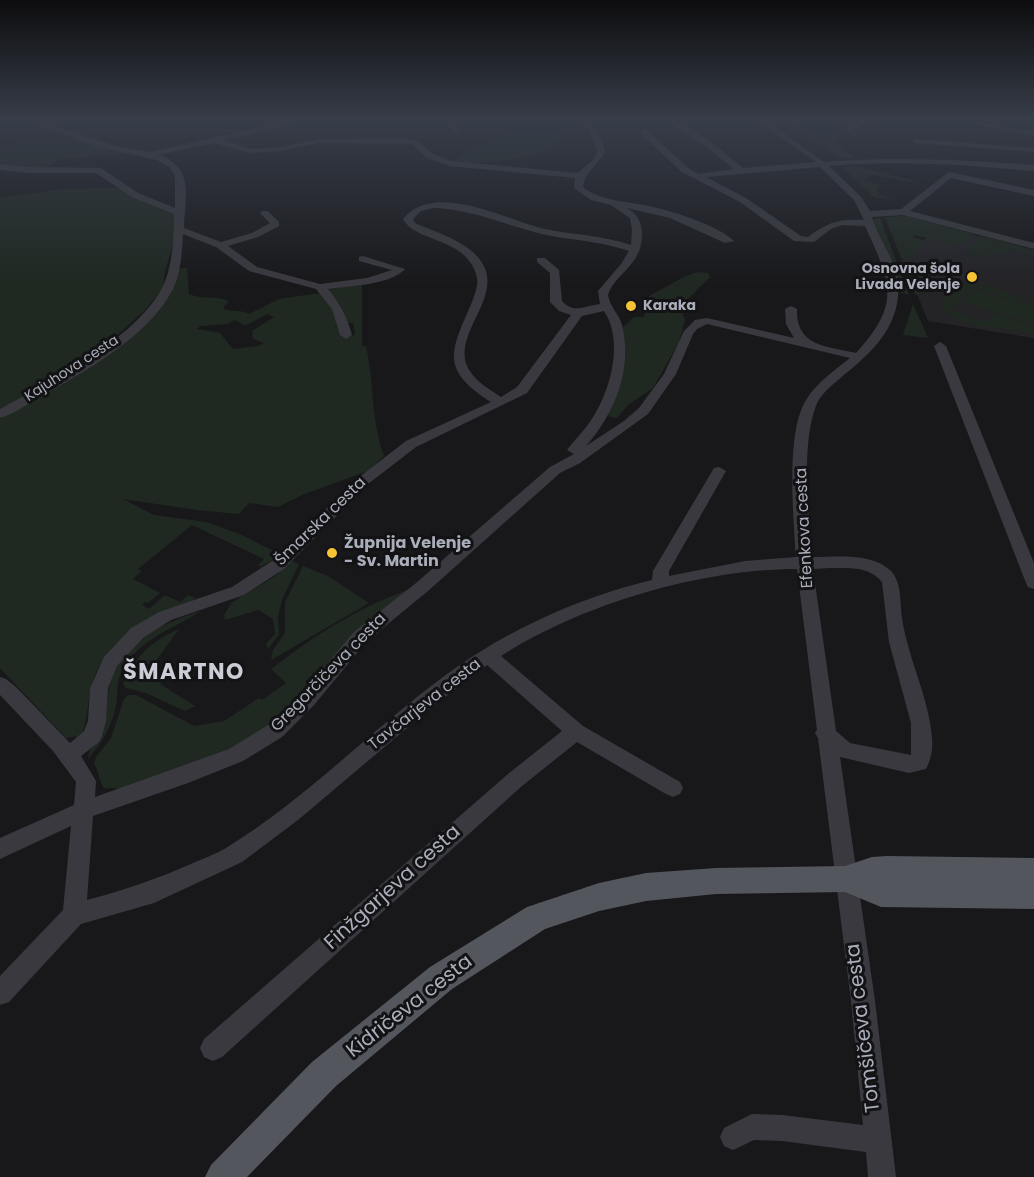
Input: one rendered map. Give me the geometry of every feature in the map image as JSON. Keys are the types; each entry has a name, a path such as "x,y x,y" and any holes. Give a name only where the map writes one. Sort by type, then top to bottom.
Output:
{"main road":[{"name":"Kidričeva cesta","path":"223,1177 324,1074 441,978 537,917 599,897 646,887 716,881 845,879 873,870 887,869 1034,871"},
{"name":"Kidričeva cesta","path":"845,879 881,893 1034,895"}],"street":[{"path":"105,174 119,186 163,208 179,212"},
{"name":"Kajuhova cesta","path":"0,414 110,348 152,311 167,289 180,230 180,174"},
{"path":"558,174 580,176"},
{"path":"555,471 592,432 614,394 620,363 618,336 615,320 602,296 603,291 627,266 636,250 637,232 634,217 614,204 583,193 578,188 582,174"},
{"path":"695,174 759,210 798,239 810,240 828,227 841,222 903,212 1034,246"},
{"path":"700,176 717,174"},
{"name":"Efenkova cesta","path":"833,174 858,199 868,218 886,260 894,296 891,314 882,330 859,357 824,386 805,413 800,485 804,563 845,879"},
{"path":"903,212 924,192 949,175 1034,193"},
{"path":"614,204 632,205 668,215 729,241"},
{"path":"501,402 480,391 466,377 458,361 458,347 484,285 483,274 463,248 411,225 408,219 410,214 430,205 461,207 530,228 596,238 636,250"},
{"path":"220,245 255,235 276,224 265,213"},
{"path":"180,230 220,245 253,269 320,287 367,281 394,274 400,269 363,258"},
{"path":"541,260 555,272 556,302 563,309 578,314 590,309 606,307"},
{"path":"320,287 336,304 341,314 345,335"},
{"path":"791,309 791,326 795,332 802,339 818,347"},
{"name":"Šmarska cesta","path":"69,755 93,736 97,721 99,688 110,663 137,633 165,616 238,591 278,565 363,481 411,444 522,390 578,314"},
{"name":"Gregorčičeva cesta","path":"0,849 84,810 181,777 236,755 275,731 307,700 361,636 422,587 555,471 568,466 597,443 634,420 661,390 673,370 690,329 699,322 707,321 859,357"},
{"path":"940,346 1034,584"},
{"path":"660,584 661,571 719,471"},
{"name":"Tavčarjeva cesta","path":"74,915 152,893 232,856 289,814 453,680 512,638 602,598 764,564 864,564 877,567 885,572 890,581 900,650 921,731 923,754 919,763 909,764 845,750 825,733"},
{"path":"488,655 576,732 673,788"},
{"path":"0,684 69,755 82,771 86,781 74,915 0,993"},
{"name":"Finžgarjeva cesta","path":"213,1048 422,864 504,787 541,756 576,732"},
{"name":"Tomšičeva cesta","path":"845,879 861,990 882,1177"},
{"path":"733,1137 752,1127 782,1128 877,1140"}],"shaded area":[{"path":"849,174 888,174 920,184 872,175 864,181 880,185 875,190 880,192 879,195 896,199 875,198"},
{"path":"117,188 173,214 176,218 176,233 165,271 163,289 145,310 99,352 0,411 0,198 62,189"},
{"path":"906,216 974,234 960,247 915,235 913,237 926,241 906,260 901,258 885,217"},
{"path":"880,218 909,295 899,292 896,274 873,224 873,220"},
{"name":"Osnovna šola Livada Velenje","path":"939,226 1034,251 1034,338 928,321 903,259"},
{"path":"981,236 1034,250 1034,256 1009,249 1005,253 996,253 991,258 967,251"},
{"path":"901,259 937,270 917,290 924,293 915,295"},
{"path":"187,268 189,294 224,299 229,301 223,308 249,314 279,299 320,293 335,309 340,325 332,327 340,327 342,337 355,335 353,323 345,323 340,305 327,290 362,283 362,346 366,346 377,429 384,456 368,471 302,495 278,507 249,503 239,514 123,499 154,515 206,522 242,535 281,555 260,567 258,565 264,559 192,525 138,569 142,571 133,579 160,593 142,605 149,609 165,595 180,602 188,595 195,598 192,602 134,631 110,651 100,664 93,680 83,731 78,736 66,738 0,668 0,419 136,332 175,269","holes":["267,314 274,317 252,331 253,339 264,343 258,346 233,349 220,333 197,329 200,326 227,324 235,320 245,326"]},
{"path":"697,272 708,273 710,277 680,307 685,320 679,342 653,388 628,405 617,418 610,417 608,414 621,329 634,317 644,317 649,296"},
{"path":"966,283 989,287 1034,301 1034,306 1030,305 1031,302 1021,299 1018,302 973,286 951,311 988,322 995,314 1034,326 1034,334 969,324 946,314 942,302 944,298 949,292"},
{"path":"972,289 1034,307 1034,324 961,302"},
{"path":"913,304 928,338 903,335"},
{"path":"292,561 299,564 282,600 278,617 279,634 268,649 266,644 275,634 273,619 258,610 225,620 224,615 231,603 274,577"},
{"path":"303,566 328,576 369,603 271,660 273,650 285,633 285,602"},
{"path":"417,587 302,698 240,747 118,792 116,788 104,788 94,764 96,757 111,738 124,699 128,695 136,695 194,726 224,721 259,698 262,700 286,683 271,669 305,644 359,611"},
{"path":"201,611 156,636 136,652 128,662 118,681 112,720 102,740 88,759 103,725 115,669 123,656 134,645 159,628"},
{"path":"179,629 150,669 164,679 160,684 195,706 185,711 146,693 126,688 123,684 127,674 145,650 161,638"}],"place":[{"name":"Osnovna šola Livada Velenje","path":"972,277"},
{"name":"Karaka","path":"631,306"},
{"name":"Župnija Velenje - Sv. Martin","path":"332,553"}],"district":[{"name":"ŠMARTNO","path":"184,673"}]}
